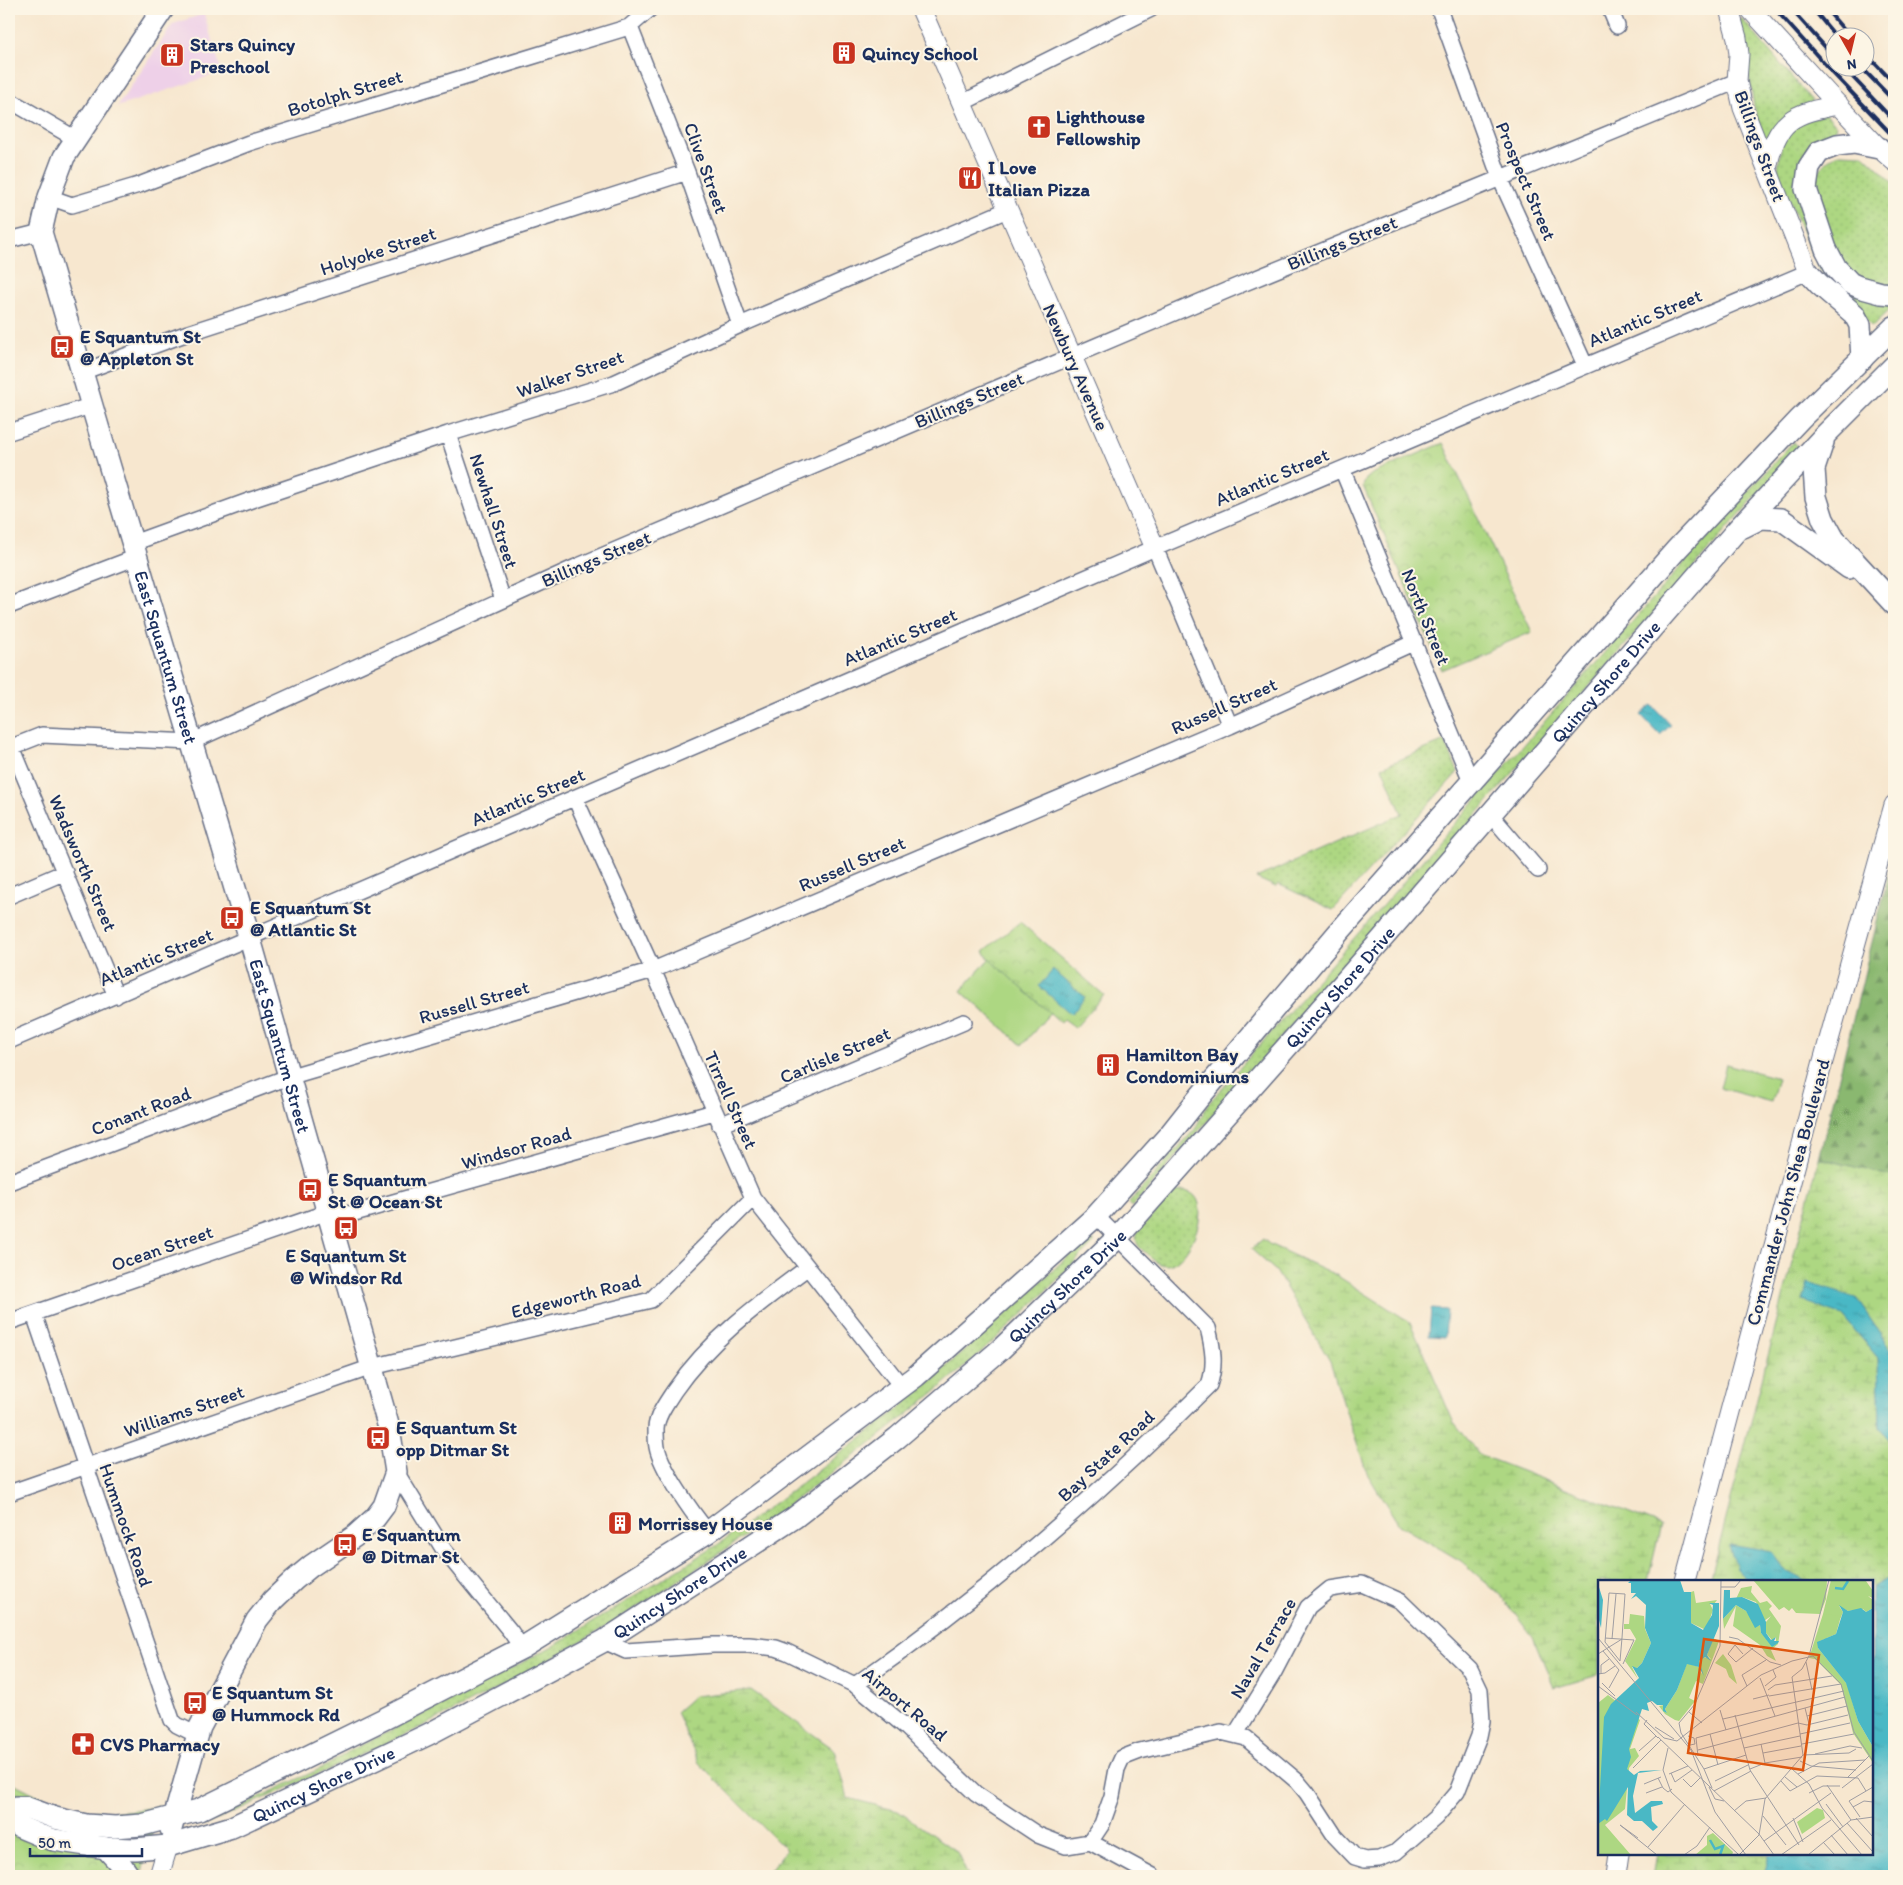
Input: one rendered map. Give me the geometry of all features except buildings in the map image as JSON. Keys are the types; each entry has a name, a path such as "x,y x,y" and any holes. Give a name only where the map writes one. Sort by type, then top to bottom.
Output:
{"main road":[{"name":"East Squantum Street","path":"162,9 64,157 49,197 41,232 250,939 389,1428 396,1472 390,1492 375,1518 355,1536 294,1580 272,1600 257,1620 197,1735 168,1846"},
{"path":"1887,154 1854,143 1837,145 1819,152 1809,167 1806,189 1826,249 1836,268 1850,283 1880,293 1894,294"},
{"path":"1808,272 1854,314 1860,325 1862,359"},
{"name":"Quincy Shore Drive","path":"1894,327 1790,429 1677,549 1338,933 1170,1134 1096,1216 916,1376 708,1532 522,1648 386,1718 199,1810 174,1818 142,1825 115,1827 86,1825 25,1807 17,1807 9,1811 20,1827 39,1835 62,1841 106,1848 134,1849 168,1846 232,1827 429,1734 604,1641 794,1518 875,1455 1001,1349 1118,1237 1215,1129 1737,530 1825,435 1894,366"},
{"path":"1825,435 1814,469 1816,497 1823,518 1834,539 1894,604"},
{"path":"1737,530 1761,518 1781,519 1876,586"},
{"path":"106,1848 129,1876"}],"street":[{"name":"Botolph Street","path":"49,197 72,205 139,185 249,143 630,27 650,9"},
{"name":"Newbury Avenue","path":"921,9 1155,548 1230,726"},
{"path":"962,103 1151,9"},
{"name":"Prospect Street","path":"1438,9 1500,178 1585,365"},
{"path":"1610,9 1617,26"},
{"path":"1729,9 1738,46 1737,81"},
{"path":"1750,9 1887,154"},
{"name":"Clive Street","path":"630,27 687,172 740,325"},
{"name":"Billings Street","path":"10,747 42,735 191,742 576,567 1242,284 1737,81 1743,108 1752,133 1808,272"},
{"path":"9,100 76,139"},
{"path":"1767,169 1771,150 1779,133 1792,119 1811,110 1839,105"},
{"name":"Holyoke Street","path":"82,372 188,333 687,172"},
{"name":"Walker Street","path":"9,606 254,499 448,434 614,383 740,325 1007,210"},
{"path":"9,240 41,232"},
{"name":"Atlantic Street","path":"9,1041 250,939 1155,548 1808,272"},
{"path":"9,432 92,405"},
{"name":"Newhall Street","path":"448,434 503,600"},
{"name":"North Street","path":"1342,469 1471,781"},
{"name":"Russell Street","path":"288,1077 654,970 1230,726 1415,642"},
{"name":"Wadsworth Street","path":"10,747 65,872 116,996"},
{"name":"Tirrell Street","path":"575,798 654,970 717,1119 753,1198 901,1388"},
{"name":"Commander John Shea Boulevard","path":"1685,1580 1833,1023 1894,804"},
{"path":"1490,814 1538,870"},
{"path":"9,896 65,872"},
{"name":"Carlisle Street","path":"717,1119 964,1022"},
{"name":"Conant Road","path":"9,1182 288,1077"},
{"name":"Windsor Road","path":"328,1212 351,1214 717,1119"},
{"name":"Edgeworth Road","path":"372,1366 651,1300 753,1198"},
{"name":"Ocean Street","path":"9,1322 328,1212"},
{"name":"Bay State Road","path":"855,1685 910,1647 1072,1516 1209,1385 1213,1374 1214,1362 1213,1346 1208,1328 1096,1216"},
{"path":"708,1532 693,1513 671,1478 657,1450 656,1427 664,1406 689,1370 702,1356 725,1332 744,1316 807,1268"},
{"name":"Hummock Road","path":"34,1314 172,1720 177,1725 197,1735"},
{"name":"Williams Street","path":"9,1493 372,1366"},
{"path":"396,1472 444,1550 522,1648"},
{"name":"Naval Terrace","path":"1090,1842 1102,1824 1112,1796 1117,1769 1122,1758 1140,1751 1221,1732 1246,1738 1297,1781 1307,1792 1335,1836 1355,1857 1366,1860 1379,1859 1396,1852 1436,1817 1457,1792 1479,1736 1482,1721 1480,1690 1470,1669 1400,1601 1362,1584 1330,1588 1308,1607 1274,1672 1234,1735"},
{"name":"Airport Road","path":"604,1641 626,1652 713,1645 749,1645 776,1648 855,1685 907,1728 976,1794 1011,1819 1038,1835 1066,1846 1090,1842"},
{"path":"1090,1842 1153,1876"},
{"name":"East Squantum Street","path":"160,1876 168,1846"},
{"path":"1616,1876 1619,1855"}],"shaded area":[{"path":"204,14 222,72 117,107 173,24"}],"green space":[{"path":"1739,19 1742,19 1813,102 1765,141 1754,106"},
{"path":"1826,114 1836,125 1830,136 1813,147 1821,256 1814,258 1780,178 1778,168 1782,142 1800,122"},
{"path":"1839,153 1863,154 1894,183 1894,284 1876,282 1858,276 1844,266 1834,249 1820,207 1815,184 1823,166"},
{"path":"1822,262 1894,303 1894,306 1873,326 1870,325 1849,298 1822,273 1817,263"},
{"path":"1793,442 1798,448 1132,1207 1128,1204 1195,1129 1208,1104 1714,529"},
{"path":"1443,443 1532,632 1442,670 1363,486 1366,479 1372,474"},
{"path":"1445,741 1458,772 1333,910 1278,884 1276,887 1256,878 1402,814 1382,767"},
{"path":"1894,857 1894,1177 1819,1158"},
{"path":"1020,922 1104,995 1075,1028 1064,1020 1061,1023 1050,1013 1022,1045 961,991 989,959 984,951"},
{"path":"989,959 1050,1013 1022,1045 961,991"},
{"path":"1726,1064 1778,1078 1771,1102 1720,1088"},
{"path":"1819,1158 1894,1177 1894,1354 1856,1298 1843,1316 1878,1358 1880,1427 1894,1448 1894,1574 1873,1587 1873,1580 1803,1580 1786,1571 1772,1552 1736,1568 1748,1580 1710,1580"},
{"path":"1183,1191 1194,1195 1199,1204 1200,1216 1197,1229 1184,1254 1175,1262 1163,1265 1154,1260 1140,1247 1136,1240 1137,1234 1176,1192"},
{"path":"1263,1239 1269,1244 1336,1275 1410,1322 1453,1421 1480,1455 1661,1525 1648,1580 1598,1580 1598,1675 1554,1688 1534,1639 1501,1596 1461,1561 1399,1525 1368,1475 1330,1361 1276,1271 1251,1249"},
{"path":"1093,1240 1095,1242 1027,1310 926,1400 791,1503 682,1579 568,1649 479,1698 389,1742 204,1825 204,1823 328,1765 348,1752 475,1688 562,1641 716,1546 895,1412 1068,1256"},
{"path":"751,1690 835,1750 848,1798 898,1811 957,1852 968,1876 766,1876 786,1850 699,1763 676,1712 694,1696"},
{"path":"9,1781 55,1803 86,1810 123,1811 159,1806 141,1876 9,1876"},
{"path":"1657,1855 1769,1855 1764,1876 1653,1876"}],"water":[{"path":"1652,705 1671,725 1660,735 1641,715"},
{"path":"1053,970 1085,997 1071,1014 1039,986"},
{"path":"1808,1283 1856,1298 1894,1354 1894,1448 1880,1427 1878,1358 1843,1316 1803,1301"},
{"path":"1431,1309 1447,1310 1445,1337 1429,1336"},
{"path":"1729,1545 1772,1552 1786,1571 1803,1580 1748,1580 1736,1568"},
{"path":"1894,1574 1894,1876 1764,1876 1769,1855 1873,1855 1873,1587"}],"railway":[{"path":"1775,9 1894,137"},
{"path":"1791,9 1826,48"},
{"path":"1813,9 1829,28"},
{"path":"1826,9 1842,28"},
{"path":"1876,64 1894,83"},
{"path":"1853,78 1894,121"},
{"path":"1872,78 1894,101"}],"place":[{"name":"Quincy School","path":"844,53"},
{"name":"Stars Quincy Preschool","path":"172,55"},
{"name":"Lighthouse Fellowship","path":"1039,127"},
{"name":"I Love Italian Pizza","path":"970,178"},
{"name":"E Squantum St @ Appleton St","path":"62,347"},
{"name":"E Squantum St @ Atlantic St","path":"232,918"},
{"name":"Hamilton Bay Condominiums","path":"1108,1065"},
{"name":"E Squantum St @ Ocean St","path":"310,1190"},
{"name":"E Squantum St @ Windsor Rd","path":"346,1228"},
{"name":"E Squantum St opp Ditmar St","path":"378,1438"},
{"name":"Morrissey House","path":"620,1523"},
{"name":"E Squantum @ Ditmar St","path":"345,1545"},
{"name":"E Squantum St @ Hummock Rd","path":"195,1703"},
{"name":"CVS Pharmacy","path":"83,1744"}]}
